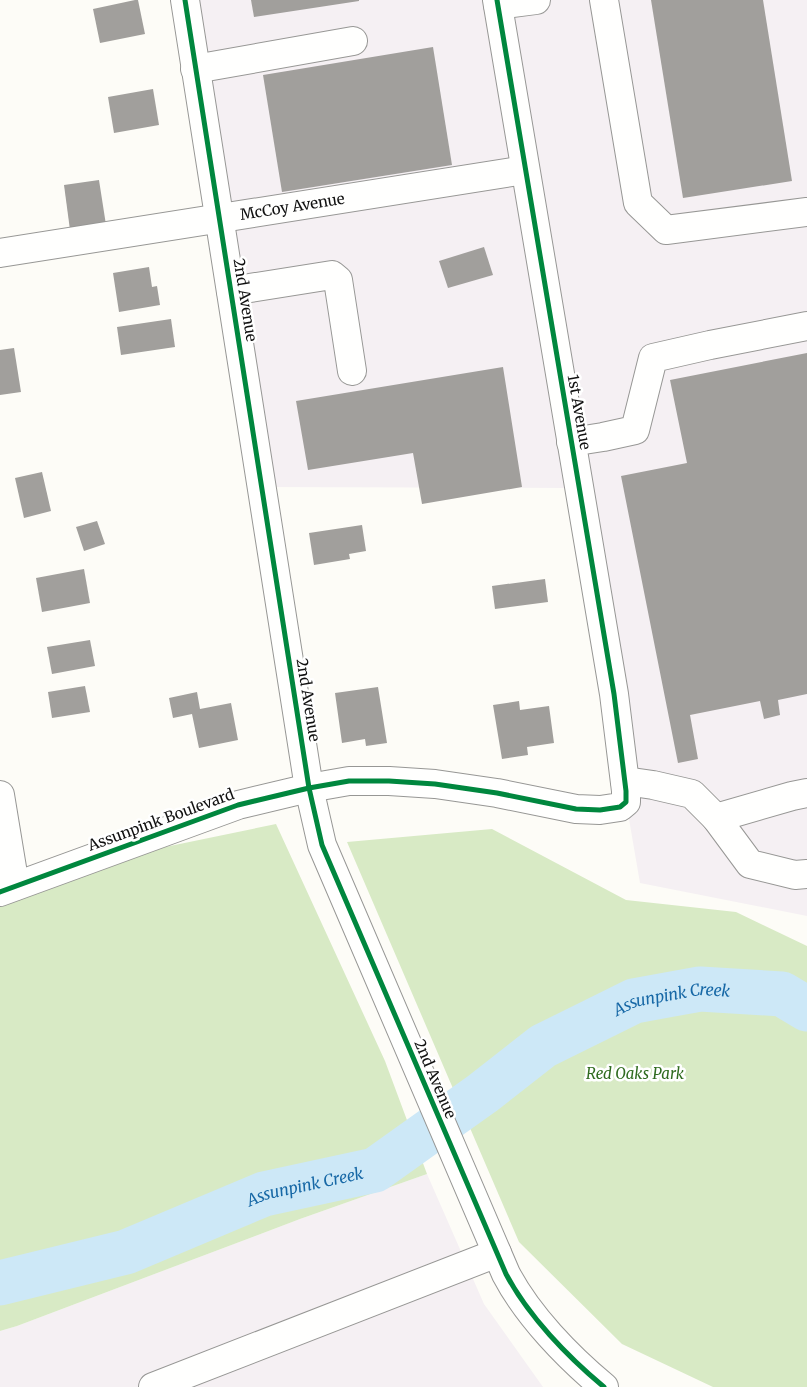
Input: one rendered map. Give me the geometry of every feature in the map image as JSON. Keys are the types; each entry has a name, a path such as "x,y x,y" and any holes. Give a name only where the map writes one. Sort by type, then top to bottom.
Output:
{"street":[{"name":"2nd Avenue","path":"185,0 309,788 322,845 513,1287 534,1317 604,1387"},
{"path":"497,3 536,0"},
{"path":"604,0 638,203 666,230 807,212"},
{"name":"1st Avenue","path":"497,3 614,694 626,802 620,807 600,810"},
{"path":"196,69 353,41"},
{"name":"McCoy Avenue","path":"0,253 525,170"},
{"path":"230,291 332,275 338,280 352,371"},
{"path":"571,442 635,430 653,358 807,326"},
{"name":"Assunpink Boulevard","path":"7,889 238,805 309,788 349,781 436,784 576,808 600,810"},
{"path":"625,781 654,785 692,794 716,818 750,864 795,875 807,874"},
{"path":"716,818 792,796 807,794"},
{"path":"0,795 7,889"},
{"path":"153,1387 497,1253"}],"shaded area":[{"path":"180,0 807,0 807,916 640,883 572,488 260,487"},
{"path":"427,1174 484,1304 543,1387 0,1387 0,1331 300,1219"}],"green space":[{"path":"276,824 385,1061 427,1174 300,1219 0,1331 0,894 73,866"},
{"name":"Red Oaks Park","path":"492,829 626,900 736,912 807,946 807,1387 713,1387 622,1344 519,1242 347,842"}],"building":[{"path":"138,0 145,34 100,43 93,9"},
{"path":"251,0 359,0 359,1 254,17"},
{"path":"651,0 763,0 792,181 683,198"},
{"path":"433,47 452,165 282,192 263,75"},
{"path":"153,89 159,125 114,133 108,97"},
{"path":"99,180 106,225 70,230 64,185"},
{"path":"484,247 493,275 448,288 439,261"},
{"path":"149,267 152,287 157,286 160,305 119,312 113,273"},
{"path":"171,319 175,347 121,355 117,327"},
{"path":"14,348 21,392 0,395 0,350"},
{"path":"807,353 807,694 778,700 780,715 764,719 760,701 690,715 698,759 678,763 621,476 687,463 670,380"},
{"path":"503,367 522,487 422,504 413,453 308,470 296,401"},
{"path":"42,472 51,511 24,518 15,478"},
{"path":"97,521 105,544 84,551 76,527"},
{"path":"362,525 366,551 349,554 350,559 314,565 309,533"},
{"path":"84,569 90,603 42,612 36,578"},
{"path":"545,579 548,602 495,609 492,586"},
{"path":"90,640 95,666 52,674 47,647"},
{"path":"85,686 90,712 52,718 48,692"},
{"path":"378,687 387,743 366,746 365,739 342,743 335,693"},
{"path":"197,692 200,709 231,703 238,740 199,748 192,714 173,718 169,698"},
{"path":"519,701 520,710 549,706 554,743 527,747 528,755 502,759 493,705"}],"waterway":[{"name":"Assunpink Creek","path":"0,1283 126,1252 264,1194 375,1170 483,1093 543,1046 634,1001 700,989 782,994 807,1009"}],"cycle path":[{"path":"185,0 309,788 322,845 506,1274 515,1290 550,1335 604,1387"},
{"path":"0,892 238,805 309,788 349,781 435,784 497,793 576,809 600,810 620,807 626,802 614,694 497,0"}]}
